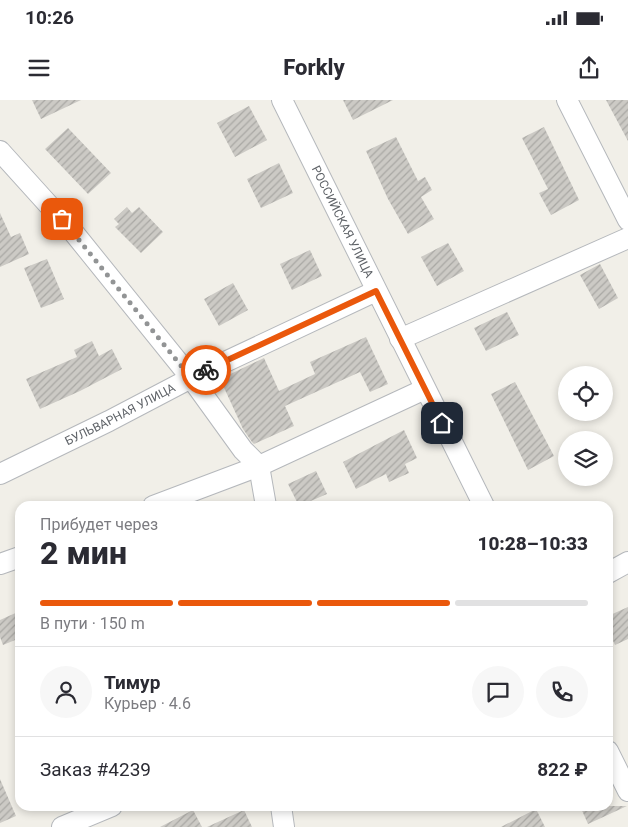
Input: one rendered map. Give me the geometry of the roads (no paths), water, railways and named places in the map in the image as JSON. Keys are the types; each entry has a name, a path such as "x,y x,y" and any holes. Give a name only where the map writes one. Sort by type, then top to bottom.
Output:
{"street":[{"name":"РОССИЙСКАЯ УЛИЦА","path":"282,100 481,501"},
{"path":"567,100 628,220"},
{"path":"0,151 74,232 191,378 243,450 259,466 265,501"},
{"path":"400,339 628,238"},
{"name":"БУЛЬВАРНАЯ УЛИЦА","path":"0,474 191,378 376,291"},
{"path":"166,501 259,466 425,389"},
{"path":"0,564 15,559"},
{"path":"613,570 628,562"},
{"path":"613,761 628,791"},
{"path":"62,827 100,811"},
{"path":"282,811 284,827"}]}
